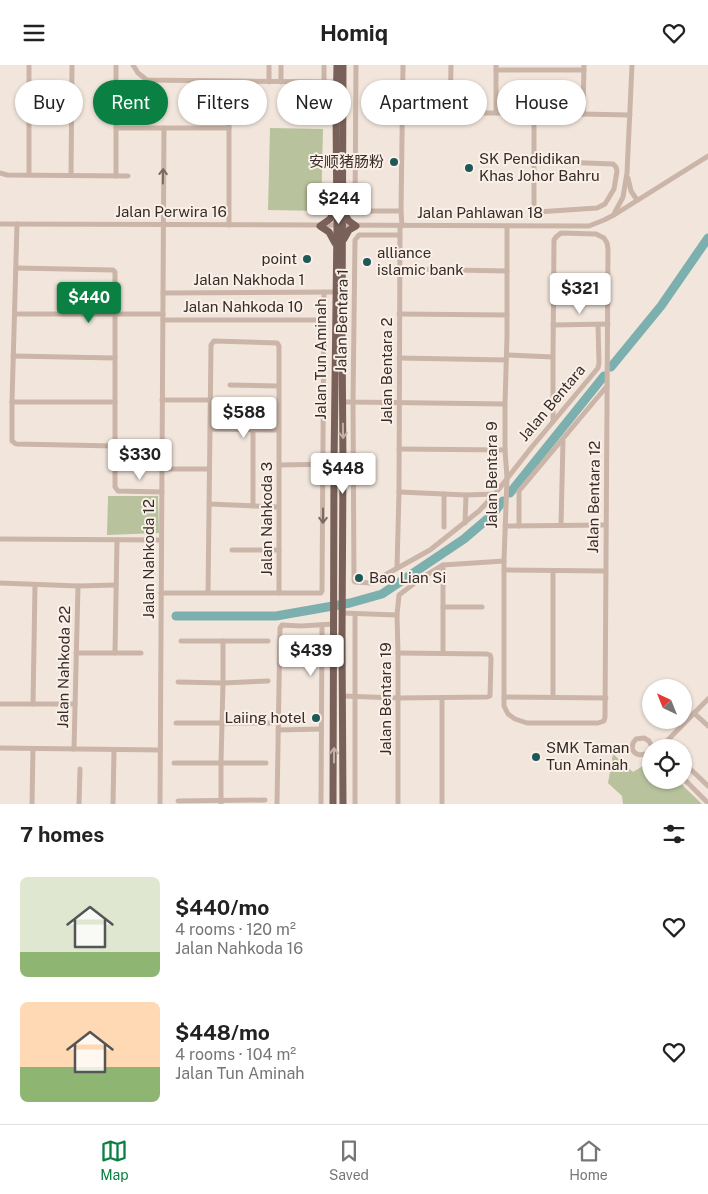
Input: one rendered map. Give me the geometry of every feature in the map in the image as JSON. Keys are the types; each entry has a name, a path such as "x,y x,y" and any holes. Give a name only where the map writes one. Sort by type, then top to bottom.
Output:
{"main road":[{"name":"Jalan Tun Aminah","path":"337,65 337,80"},
{"name":"Jalan Tun Aminah","path":"340,226 343,212 343,65"},
{"name":"Jalan Tun Aminah","path":"336,125 343,402 342,587 339,613 343,804"},
{"path":"337,204 330,219 320,226 329,232 340,244 346,233 356,226 349,221 343,212"},
{"name":"Jalan Tun Aminah","path":"334,804 334,624 339,613 334,588 334,464 336,292 340,244"}],"street":[{"path":"29,65 29,175"},
{"path":"71,175 72,65"},
{"path":"116,65 116,175"},
{"path":"133,65 138,73 147,80 178,80"},
{"path":"269,65 269,81 277,82"},
{"path":"281,65 281,80"},
{"path":"324,65 324,80"},
{"path":"356,65 354,209 357,211 401,211"},
{"name":"Jalan Bentara 2","path":"403,65 403,80"},
{"path":"451,65 451,80"},
{"path":"614,215 623,197 627,173 632,65"},
{"path":"487,113 496,113 496,67 584,68"},
{"path":"586,114 630,115"},
{"name":"Jalan Bentara 2","path":"397,568 402,125"},
{"path":"534,125 534,161 535,211 597,208 605,204 614,189 617,171 613,164 534,161"},
{"path":"116,128 229,128 230,225"},
{"name":"Jalan Nahkoda 12","path":"160,804 164,128"},
{"name":"Jalan Pahlawan 18","path":"340,226 589,226 614,215 708,156"},
{"path":"0,173 7,175 128,176"},
{"path":"627,173 631,191 638,200"},
{"name":"Jalan Perwira 16","path":"0,224 340,226"},
{"path":"17,224 12,441 16,444 115,446"},
{"name":"Jalan Bentara 9","path":"506,226 505,450 507,478 504,561 504,706 508,714 515,719"},
{"name":"Jalan Bentara 12","path":"515,719 527,723 602,722 605,717 608,249 604,238 596,234 561,233 556,237 554,240 554,280"},
{"name":"Jalan Bentara 1","path":"354,579 353,402 355,240 359,235 400,235"},
{"path":"16,268 113,270 115,273 115,487 118,491 162,492"},
{"path":"400,269 507,271"},
{"path":"553,421 554,280 595,281"},
{"name":"Jalan Nakhoda 1","path":"163,293 336,292"},
{"path":"161,593 320,593 322,591 324,293"},
{"name":"Jalan Nahkoda 10","path":"15,315 115,313 163,317 324,320"},
{"path":"399,314 507,315"},
{"path":"553,325 608,324"},
{"name":"Jalan Bentara","path":"354,579 355,582 370,583 430,550 479,511 599,366 598,325"},
{"name":"Jalan Nahkoda 3","path":"208,593 210,345 214,341 277,343 280,346 279,593"},
{"path":"14,356 115,358"},
{"path":"399,359 553,357"},
{"path":"230,385 279,385"},
{"name":"Jalan Bentara","path":"520,526 519,491 608,385"},
{"path":"162,400 210,400"},
{"path":"12,402 115,402"},
{"path":"343,402 505,404"},
{"path":"210,429 279,430"},
{"path":"253,429 253,506"},
{"path":"561,525 563,440"},
{"path":"399,449 505,450"},
{"path":"279,465 334,464"},
{"path":"162,469 210,469"},
{"path":"399,492 466,495 495,494"},
{"path":"444,494 444,527"},
{"path":"464,523 466,495"},
{"path":"209,504 279,507"},
{"path":"505,526 606,525"},
{"path":"0,539 161,540"},
{"path":"115,653 116,540"},
{"path":"232,550 279,550"},
{"path":"443,653 443,565 504,561"},
{"name":"Jalan Bentara 19","path":"398,804 397,615 399,595 443,565"},
{"path":"504,570 606,571"},
{"path":"553,571 553,697"},
{"path":"0,583 78,586 116,585"},
{"path":"33,704 35,585"},
{"name":"Jalan Nahkoda 22","path":"74,749 78,586"},
{"path":"443,607 482,607"},
{"path":"339,613 397,615"},
{"path":"355,614 355,804"},
{"path":"278,804 280,628 282,625 334,624"},
{"path":"321,804 322,625"},
{"path":"181,641 268,641"},
{"path":"221,803 223,641"},
{"path":"76,653 141,653"},
{"path":"342,696 442,698 490,696 490,655 398,653"},
{"path":"178,682 268,681"},
{"path":"504,697 606,698"},
{"path":"442,698 442,804"},
{"path":"669,739 708,699"},
{"path":"0,704 75,704"},
{"path":"694,713 708,726"},
{"path":"176,723 271,723"},
{"path":"278,729 321,729"},
{"path":"642,755 636,754 632,749 633,743 639,737 646,739"},
{"path":"0,748 160,750"},
{"path":"32,804 33,749"},
{"path":"114,750 114,804"},
{"path":"174,763 266,763"},
{"path":"79,804 80,769"},
{"path":"692,771 708,786"},
{"path":"692,787 708,803"},
{"path":"178,801 221,803 265,800"}],"green space":[{"path":"270,128 323,129 321,211 268,210"},
{"path":"108,496 158,496 159,533 107,535"},
{"path":"613,754 633,772 642,766 642,789 686,789 702,804 623,804 622,796 608,783"}],"waterway":[{"path":"611,367 661,306 708,238"},
{"path":"510,493 604,376"},
{"path":"176,616 276,616 350,603 382,594 464,539 492,515 503,501"}],"place":[{"name":"安顺猪肠粉","path":"394,162"},
{"name":"SK Pendidikan Khas Johor Bahru","path":"469,168"},
{"name":"point","path":"307,259"},
{"name":"alliance islamic bank","path":"367,262"},
{"name":"Bao Lian Si","path":"359,578"},
{"name":"Laiing hotel","path":"316,718"},
{"name":"SMK Taman Tun Aminah","path":"536,757"}]}
